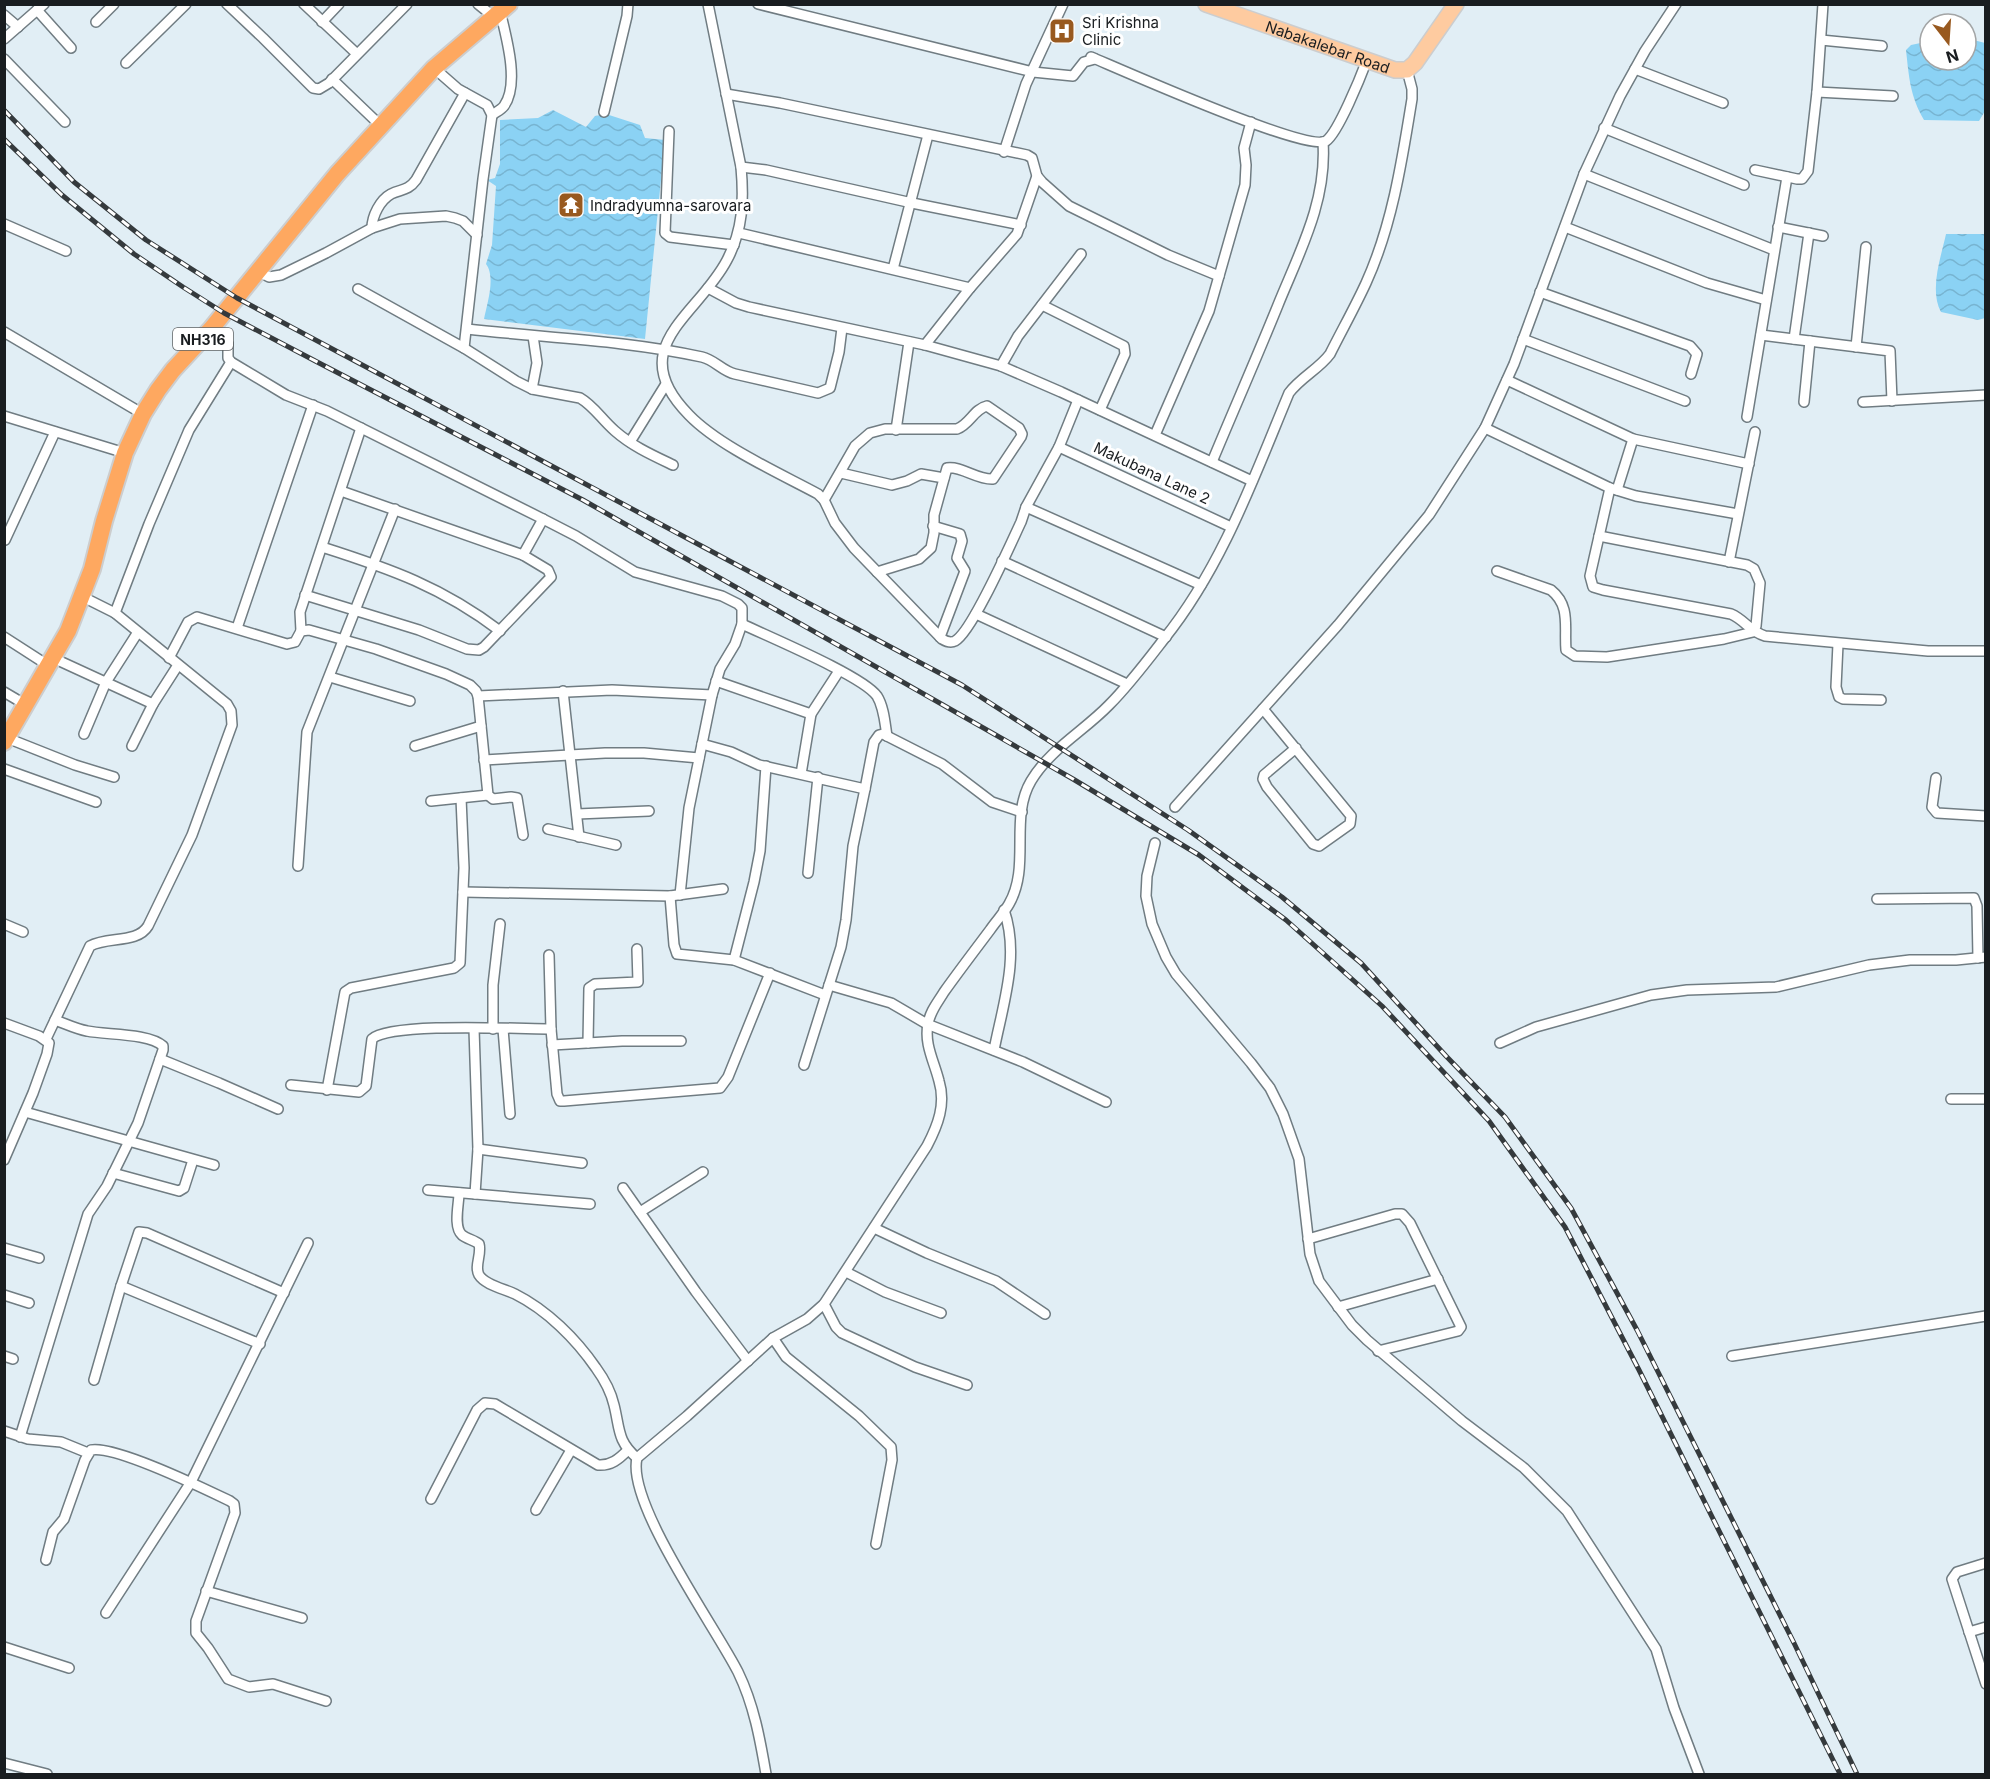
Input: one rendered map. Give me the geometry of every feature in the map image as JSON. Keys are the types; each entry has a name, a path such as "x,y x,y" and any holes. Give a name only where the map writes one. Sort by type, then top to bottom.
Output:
{"highway":[{"name":"NH316","path":"6,740 68,631 83,597 125,453 143,414 173,370 211,330 337,174 434,68 501,11"}],"main road":[{"name":"Nabakalebar Road","path":"1206,4 1367,60 1395,69 1407,70 1415,63 1456,4"}],"street":[{"path":"96,22 114,4"},
{"path":"126,63 186,4"},
{"path":"227,4 313,88 323,87 332,80 407,4"},
{"path":"304,4 357,54"},
{"path":"322,22 339,4"},
{"path":"478,4 501,11 511,70 504,106 492,115"},
{"path":"604,112 628,4"},
{"path":"708,4 741,167 743,192 739,233 734,245 718,275 673,331 665,350 663,362 666,384 690,416 713,435 818,494 825,500 839,530 940,637 954,642 976,614 1021,522 1026,507 1059,447 1078,400"},
{"path":"758,4 1033,72 1073,76 1084,62 1091,58 1301,140 1323,142 1332,134 1357,86 1367,60"},
{"path":"1004,152 1020,100 1063,4"},
{"path":"1174,807 1338,625 1429,515 1485,428 1507,380 1584,174 1604,128 1635,69 1676,4"},
{"path":"1755,170 1802,179 1808,171 1817,92 1823,4"},
{"path":"4,39 40,8 71,48"},
{"path":"4,15 18,27"},
{"path":"1821,40 1882,46"},
{"path":"4,58 65,122"},
{"path":"434,68 465,93 487,105 492,115 464,348"},
{"path":"1635,69 1723,103"},
{"path":"766,1774 757,1724 739,1673 694,1600 650,1516 637,1476 635,1464 637,1458 773,1338 807,1320 824,1304 927,1146 937,1127 942,1098 940,1082 928,1047 927,1024 933,1008 1004,910 1015,890 1019,873 1024,797 1031,780 1068,740 1108,706 1166,637 1202,585 1252,481 1289,393 1330,354 1366,282 1382,237 1400,169 1412,99 1407,70"},
{"path":"332,80 381,126"},
{"path":"1817,92 1893,96"},
{"path":"372,228 374,215 385,198 411,186 465,93"},
{"path":"726,94 780,103 1004,152 1027,155 1032,158 1037,176 1069,206 1168,255 1219,276"},
{"path":"1155,435 1209,311 1245,185 1245,148 1251,122"},
{"path":"1604,128 1744,185"},
{"path":"669,131 665,233 670,237 734,245"},
{"path":"893,269 928,135"},
{"path":"1212,462 1301,250 1318,202 1324,166 1323,142"},
{"path":"741,167 766,170 1021,225"},
{"path":"1584,174 1774,250"},
{"path":"925,345 970,288 1011,242 1021,225 1037,176"},
{"path":"1747,417 1787,177"},
{"path":"257,271 269,277 281,274 326,254 372,228 400,219 446,216 463,221 477,235"},
{"path":"4,224 66,251"},
{"path":"1565,227 1707,283 1766,300"},
{"path":"1778,227 1823,236"},
{"path":"739,233 970,288"},
{"path":"1794,339 1809,233"},
{"path":"1856,347 1866,247"},
{"path":"1001,366 1018,336 1081,254"},
{"path":"708,288 736,303 749,307 925,345 1001,366 1252,481"},
{"path":"358,289 464,348 516,381 532,388 580,398 587,402 613,430 673,465"},
{"path":"1540,292 1690,346 1697,354 1691,374"},
{"path":"1042,305 1124,346 1125,354 1100,410"},
{"path":"468,328 665,350 710,359 723,369 735,374 823,393 830,388 833,379 842,327"},
{"path":"211,330 228,344 228,358 231,362 286,395 361,428 543,519 635,572 695,587 738,604 743,614 742,624 735,644 720,669 716,681 689,808 675,895 674,945 678,954 734,960 825,995"},
{"path":"4,332 143,414"},
{"path":"1761,334 1890,351 1892,401"},
{"path":"532,388 537,363 533,336"},
{"path":"1523,339 1685,401"},
{"path":"1804,402 1810,341"},
{"path":"896,430 909,342"},
{"path":"116,613 149,524 189,430 231,362"},
{"path":"1507,380 1633,439 1749,464"},
{"path":"630,442 666,384"},
{"path":"1863,402 1986,395"},
{"path":"237,628 313,405"},
{"path":"825,500 855,446 862,438 878,430 957,429 966,424 979,409 987,406 1021,431 1021,437 993,479 986,480 949,467 934,514 933,541 926,554 919,559 878,572"},
{"path":"4,416 125,453"},
{"path":"169,658 192,618 203,618 287,644 295,642 301,631 300,612 305,595 361,428"},
{"path":"1485,428 1613,489 1646,498 1738,514"},
{"path":"5,540 55,432"},
{"path":"1729,562 1755,432"},
{"path":"1633,439 1613,489 1599,536 1590,576 1593,587 1731,614 1738,617 1753,632 1765,636 1928,651 1986,651"},
{"name":"Makubana Lane 2","path":"1059,447 1231,527"},
{"path":"841,473 892,485 921,474 944,478"},
{"path":"305,595 429,634 466,649 479,650 551,577 548,570 524,555 341,491"},
{"path":"1026,507 1202,585"},
{"path":"297,866 307,732 395,509"},
{"path":"524,555 543,519"},
{"path":"933,526 960,534 962,540 957,558 965,571 940,637"},
{"path":"1599,536 1747,565 1754,569 1760,583 1758,618 1753,632"},
{"path":"322,547 409,577 469,608 500,631"},
{"path":"1002,561 1166,637"},
{"path":"1497,571 1551,590 1558,595 1565,610 1566,650 1575,656 1624,655 1724,639 1753,632"},
{"path":"46,1039 90,946 101,941 138,935 148,926 192,835 232,725 231,711 227,704 116,613 83,597"},
{"path":"976,614 1127,684"},
{"path":"742,624 852,677 876,695 881,703 887,736"},
{"path":"301,631 309,630 343,640 446,674 474,688 478,696 488,795"},
{"path":"84,734 106,682 138,632"},
{"path":"4,637 51,662 106,682 153,704"},
{"path":"1838,644 1836,687 1839,697 1881,700"},
{"path":"132,746 153,704 178,665"},
{"path":"801,774 811,714 839,671"},
{"path":"330,677 410,702"},
{"path":"716,681 811,714"},
{"path":"478,696 612,690 712,695"},
{"path":"563,691 579,837"},
{"path":"4,692 26,705"},
{"path":"1263,709 1296,748 1351,816 1350,824 1319,846 1312,844 1263,779 1264,775 1296,748"},
{"path":"415,746 481,726"},
{"path":"804,1065 841,947 853,846 876,737 887,736 947,767 992,802 1022,812"},
{"path":"6,740 114,777"},
{"path":"702,744 731,752 751,762 866,789"},
{"path":"484,760 571,754 644,753 699,758"},
{"path":"734,960 760,851 766,766"},
{"path":"4,769 96,802"},
{"path":"808,873 818,777"},
{"path":"1936,778 1932,807 1937,813 1986,816"},
{"path":"431,801 488,795 493,798 517,798 523,835"},
{"path":"327,1090 345,992 351,988 458,966 464,868 461,798"},
{"path":"577,814 649,811"},
{"path":"548,829 616,845"},
{"path":"1155,843 1147,876 1146,896 1152,924 1176,974 1251,1063 1270,1088 1283,1114 1299,1159 1308,1239 1313,1268 1319,1281 1352,1325 1378,1351 1462,1421 1524,1468 1567,1511 1656,1649 1674,1708 1699,1774"},
{"path":"463,892 675,895 723,889"},
{"path":"1500,1044 1536,1027 1651,995 1687,990 1776,987 1869,965 1910,960 1956,960 1982,957 1977,906 1974,898 1877,899"},
{"path":"994,1050 1011,964 1012,937 1004,910"},
{"path":"4,924 23,932"},
{"path":"500,924 493,985 510,1114"},
{"path":"588,1043 589,988 595,984 638,982 637,949"},
{"path":"549,955 552,1045 557,1094 560,1101 720,1088 728,1077 770,972"},
{"path":"829,984 891,1003 927,1024 1063,1080 1106,1102"},
{"path":"20,1437 88,1214 113,1173 138,1123 160,1059 162,1046 158,1042 143,1038 90,1032 55,1020"},
{"path":"4,1023 46,1039 49,1043 47,1054 4,1160"},
{"path":"474,1029 478,1149 475,1194"},
{"path":"291,1085 354,1093 363,1090 366,1086 370,1044 374,1036 396,1031 551,1029"},
{"path":"552,1045 681,1041"},
{"path":"160,1059 278,1109"},
{"path":"1951,1099 1986,1099"},
{"path":"24,1112 214,1166"},
{"path":"478,1149 582,1162"},
{"path":"113,1173 179,1191 184,1188 193,1160"},
{"path":"640,1212 703,1172"},
{"path":"623,1188 748,1361"},
{"path":"428,1190 590,1204"},
{"path":"459,1193 459,1233 479,1244 481,1250 477,1269 479,1276 526,1300 562,1328 596,1368 609,1390 619,1433 628,1450 637,1458"},
{"path":"1308,1239 1395,1214 1401,1214 1410,1223 1461,1323 1460,1330 1378,1351"},
{"path":"874,1228 927,1253 996,1281 1045,1314"},
{"path":"94,1380 139,1232 143,1231 284,1293"},
{"path":"106,1613 191,1482 308,1243"},
{"path":"4,1248 39,1258"},
{"path":"846,1272 885,1292 941,1313"},
{"path":"1338,1307 1438,1279"},
{"path":"121,1286 260,1344"},
{"path":"4,1295 28,1303"},
{"path":"824,1304 836,1327 842,1333 915,1367 967,1385"},
{"path":"1732,1356 1986,1317"},
{"path":"773,1338 786,1357 859,1416 891,1447 892,1460 876,1544"},
{"path":"431,1499 477,1410 485,1403 495,1404 598,1465 605,1466 619,1459 628,1450"},
{"path":"6,1435 61,1442 88,1453"},
{"path":"46,1560 53,1532 64,1519 88,1453 97,1449 104,1449 191,1482 230,1501 235,1508 196,1621 196,1633 228,1679 249,1686 273,1684 326,1701"},
{"path":"536,1510 571,1450"},
{"path":"1986,1563 1957,1572 1952,1579 1986,1684"},
{"path":"206,1591 302,1618"},
{"path":"1969,1632 1986,1627"},
{"path":"4,1647 69,1668"},
{"path":"4,1763 47,1774"}],"water":[{"path":"1978,41 1985,43 1985,111 1979,121 1924,120 1909,78 1906,50 1911,45 1918,44 1918,72 1978,72"},
{"path":"553,110 586,127 595,116 606,114 640,125 645,138 665,140 645,339 484,319 490,291 489,269 486,264 492,245 496,186 487,180 495,178 500,164 500,120 538,118"},
{"path":"1946,234 1985,234 1985,318 1978,320 1941,312 1936,284"}],"railway":[{"path":"4,110 74,182 146,240 237,298 962,685 1188,830 1282,897 1361,963 1505,1117 1571,1208 1637,1330 1857,1774"},
{"path":"4,139 62,195 134,254 224,313 583,500 1073,779 1199,855 1286,920 1382,1006 1489,1121 1565,1227 1639,1370 1840,1774"}],"place":[{"name":"Sri Krishna Clinic","path":"1062,31"},
{"name":"Indradyumna-sarovara","path":"571,205"}]}
